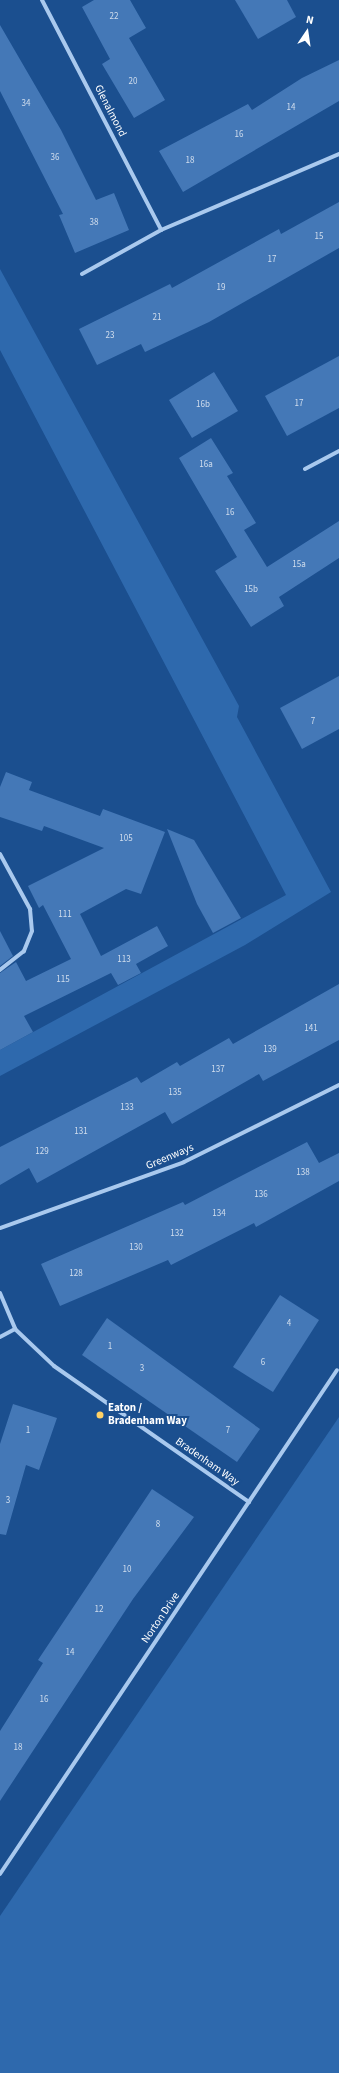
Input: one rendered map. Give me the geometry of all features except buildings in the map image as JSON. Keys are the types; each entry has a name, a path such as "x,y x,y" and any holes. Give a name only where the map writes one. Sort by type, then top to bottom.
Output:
{"street":[{"name":"Glenalmond","path":"42,0 161,230"},
{"path":"82,274 161,230 339,154"},
{"path":"305,469 339,451"},
{"path":"0,854 30,909 32,931 24,951 0,970"},
{"name":"Greenways","path":"0,1228 184,1162 339,1085"},
{"name":"Bradenham Way","path":"0,1293 15,1329 54,1366 249,1502"},
{"path":"0,1338 15,1329"},
{"name":"Norton Drive","path":"0,1874 337,1370"}],"shaded area":[{"path":"0,269 239,706 237,717 331,892 245,945 0,1076 0,1050 286,895 0,350"},
{"path":"339,1417 339,2073 0,2073 0,1916"}],"place":[{"name":"Eaton / Bradenham Way","path":"100,1415"}]}
